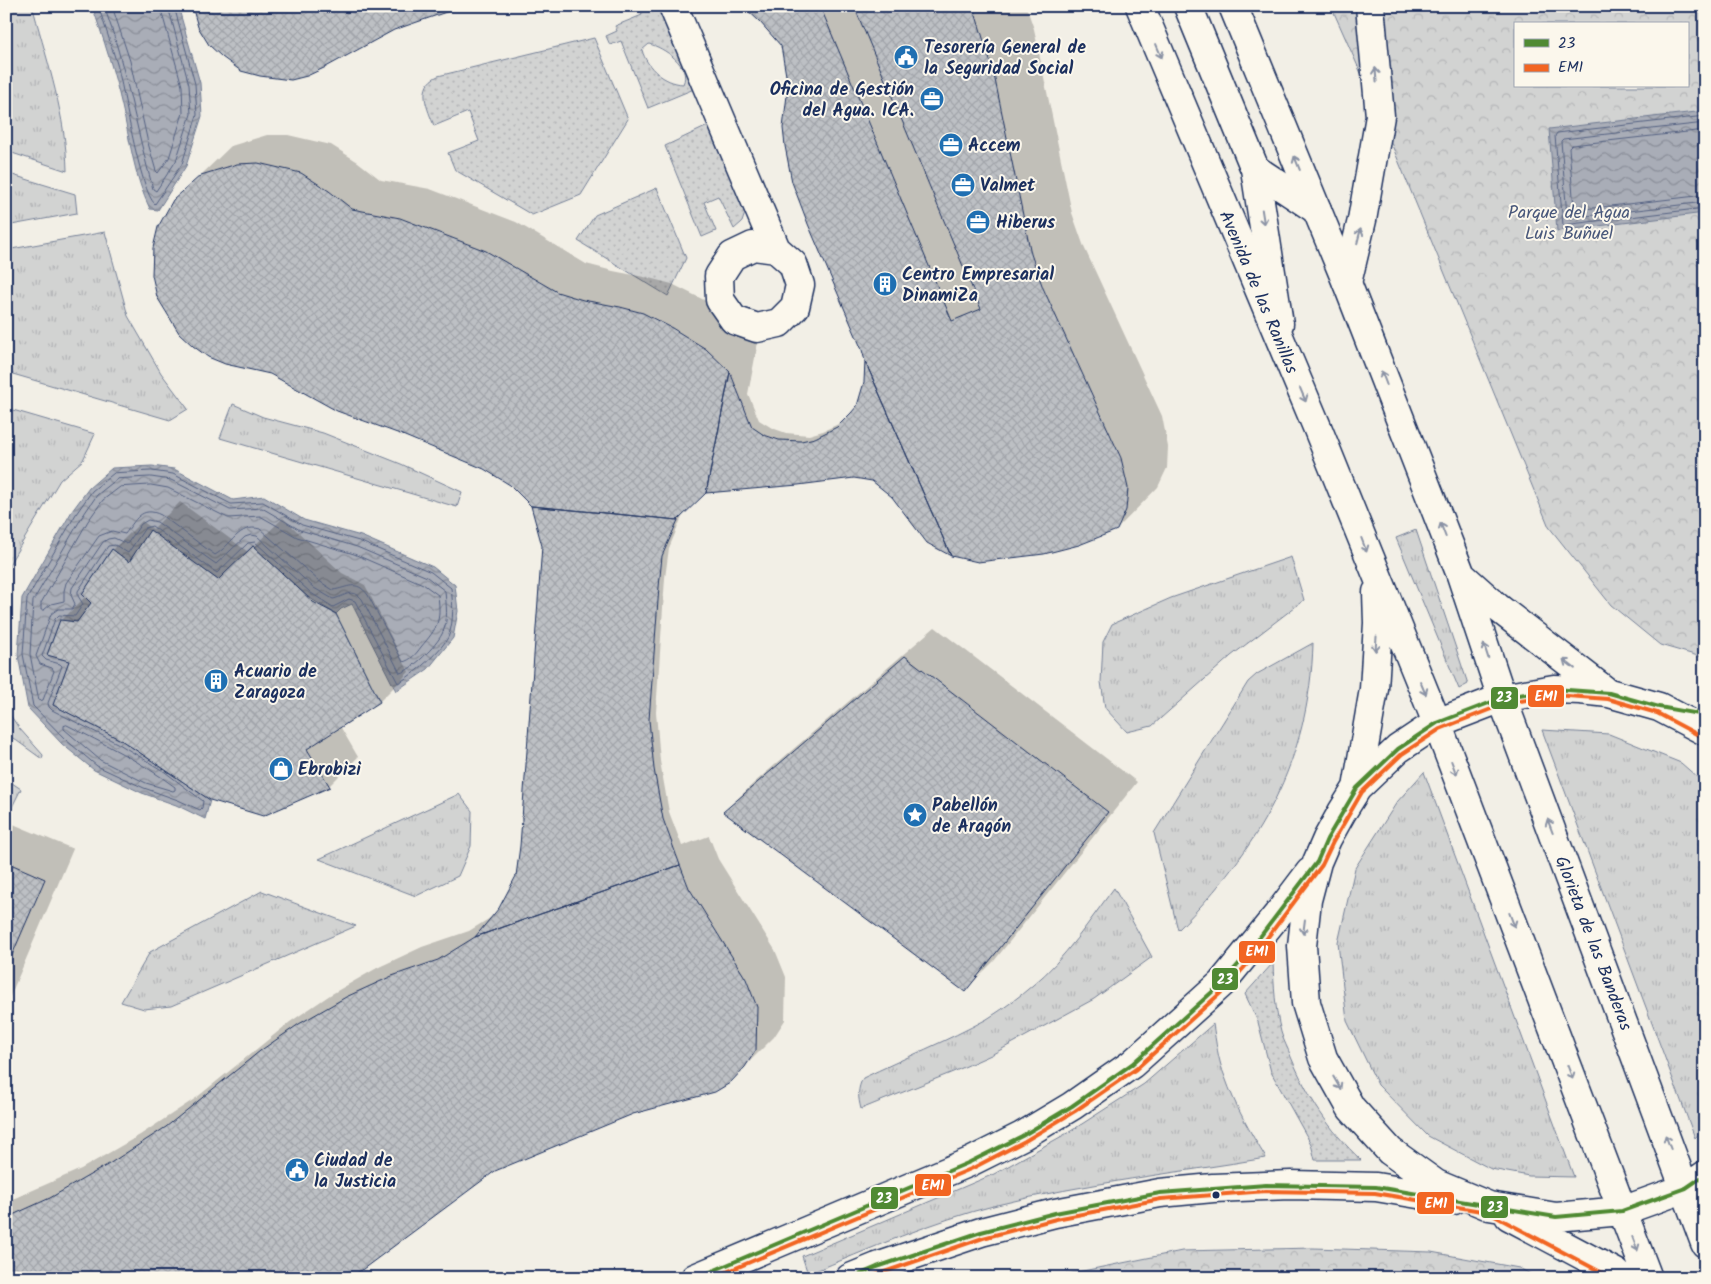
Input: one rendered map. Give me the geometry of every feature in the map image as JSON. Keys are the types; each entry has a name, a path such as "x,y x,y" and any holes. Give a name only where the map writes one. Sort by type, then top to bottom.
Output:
{"main road":[{"path":"673,6 776,249"},
{"name":"Avenida de las Ranillas","path":"1140,6 1437,723"},
{"path":"1188,6 1255,168 1282,348"},
{"path":"1233,6 1347,283 1461,575 1502,698"},
{"path":"1347,283 1362,220 1380,116 1370,6"},
{"path":"1255,168 1317,210"},
{"path":"1461,575 1573,667 1608,693"},
{"name":"Avenida de las Ranillas","path":"1357,788 1374,689 1378,624 1377,578"},
{"path":"1621,1278 1616,1273 1489,1206 1436,1184 1390,1151 1351,1108 1323,1058 1306,1003 1302,946 1307,900 1317,862 1327,839 1357,788 1398,749 1437,723 1469,709 1502,698 1554,689 1608,693 1659,707 1705,715"},
{"name":"Glorieta de las Banderas","path":"1502,698 1695,1181 1705,1242"},
{"path":"1659,707 1705,731"},
{"path":"1437,723 1648,1278"},
{"path":"695,1278 970,1162 1022,1136 1072,1106 1132,1064 1221,984 1279,913 1317,862"},
{"path":"850,1278 876,1267 981,1232 1055,1213 1160,1193 1266,1185 1376,1187 1556,1217 1622,1211 1695,1181"}],"green space":[{"path":"6,6 31,6 34,12 60,111 67,171 6,151"},
{"path":"652,6 660,6 694,89 648,108 621,41 610,45 606,36 617,31 615,26 642,15 641,11","holes":["649,44 675,58 680,64 685,77 683,84 663,78 648,63 642,50"]},
{"name":"Parque del Agua Luis Buñuel","path":"1331,6 1705,6 1705,658 1660,645 1611,605 1549,527 1380,116"},
{"path":"594,38 628,119 581,195 532,215 455,170 448,153 479,141 468,112 434,126 425,98 427,86 431,80 438,76"},
{"path":"710,125 745,213 742,222 734,229 718,196 704,202 716,231 702,237 665,146"},
{"path":"6,173 75,194 77,213 6,226"},
{"path":"657,188 686,258 668,296 578,241 595,215"},
{"path":"105,232 128,316 161,373 188,409 170,420 6,372 6,250"},
{"path":"233,404 263,417 323,433 401,464 462,492 457,507 220,438"},
{"path":"6,408 95,434 83,460 60,480 11,561 6,575"},
{"path":"1416,530 1468,684 1459,689 1396,538"},
{"path":"1291,557 1304,600 1231,656 1152,726 1127,732 1105,708 1101,682 1103,642 1112,624 1171,598"},
{"path":"1313,643 1310,686 1302,726 1290,764 1275,800 1256,834 1233,867 1178,930 1154,833 1248,682 1257,674"},
{"path":"6,709 19,728 43,755 42,759 6,733"},
{"path":"1542,730 1609,734 1681,763 1705,784 1705,1127 1695,1138"},
{"path":"1424,772 1574,1177 1529,1176 1491,1169 1428,1136 1378,1085 1347,1021 1338,943 1355,868 1397,802"},
{"path":"6,779 21,789 11,809 6,807"},
{"path":"459,794 472,811 471,846 458,876 416,896 319,859"},
{"path":"1114,888 1152,957 1094,999 991,1055 861,1109 859,1093 863,1078 972,1027 1017,998 1045,975 1056,963"},
{"path":"262,891 356,926 171,1006 144,1009 121,1002 150,952"},
{"path":"1273,963 1279,1023 1291,1057 1320,1113 1361,1160 1315,1160 1311,1144 1271,1072 1258,1022 1245,994"},
{"path":"1213,1024 1219,1058 1229,1088 1243,1119 1266,1158 1097,1184 997,1205 925,1227 808,1274 802,1256 994,1174 1071,1131 1144,1084"},
{"path":"1313,1248 1431,1252 1519,1268 1538,1278 1048,1278 1182,1251"}],"water":[{"path":"92,6 178,6 200,83 202,116 186,166 158,210 150,209 140,184 116,81"},
{"path":"1705,111 1705,213 1557,231 1549,129"},
{"path":"152,466 174,469 233,500 264,496 304,520 361,536 433,567 455,585 458,611 453,638 428,669 396,691 352,604 341,609 336,614 308,597 253,546 218,580 150,531 129,562 112,549 82,594 91,603 77,622 60,620 47,655 69,661 53,705 121,740 210,800 205,819 176,805 142,793 94,770 62,744 28,708 18,655 22,598 72,511 89,488 112,468"}],"building":[{"path":"192,6 469,6 394,30 326,67 307,76 291,80 260,76 241,71 222,57 209,45 198,27"},
{"name":"Centro Empresarial DinamiZa","path":"743,6 820,6 952,321 981,309 854,6 973,6 993,70 1031,254 1043,288 1121,458 1128,488 1126,510 1117,530 1079,545 1044,554 978,562 951,556 865,361 792,182 783,128 788,87 781,46"},
{"path":"258,163 301,173 352,209 400,218 486,251 557,292 583,300 643,313 706,349 730,372 706,493 678,520 531,506 510,485 484,469 400,434 337,411 270,374 225,364 208,357 193,346 179,333 157,297 152,275 153,248 158,227 173,200 201,175 237,164"},
{"path":"865,361 951,556 927,543 892,497 872,481 854,478 706,493 730,372 752,427 764,435 779,440 801,441 815,438 837,427 857,406 864,382"},
{"path":"531,506 678,520 662,556 649,720 654,769 663,819 680,865 475,937 499,908 516,876 520,846 542,546"},
{"name":"Acuario de Zaragoza","path":"150,530 218,580 253,546 313,602 336,614 380,702 307,749 330,787 263,816 210,800 121,740 53,705 69,661 47,655 60,620 77,622 91,603 82,594 112,549 129,562"},
{"path":"905,656 1108,812 965,992 723,812"},
{"path":"6,862 45,879 6,969"},
{"path":"680,865 689,888 746,979 757,1007 756,1050 745,1067 730,1083 715,1092 633,1114 495,1171 351,1278 6,1278 6,1218 50,1198 109,1164 166,1127 260,1051 299,1024 346,997 392,976 438,960 475,937"}],"transit line":[{"name":"23","path":"696,1278 970,1162 1022,1136 1072,1106 1132,1064 1221,984 1244,958 1317,862 1327,839 1357,788 1398,749 1437,723 1502,698 1554,689 1609,693 1659,707 1705,715"},
{"name":"EM1","path":"712,1278 973,1168 1025,1141 1075,1111 1136,1069 1225,989 1249,962 1322,865 1362,792 1402,754 1440,729 1504,704 1554,695 1608,699 1657,713 1702,737"},
{"name":"23","path":"851,1278 877,1267 981,1232 1055,1213 1160,1193 1266,1185 1376,1187 1556,1217 1622,1211 1686,1188 1705,1175"},
{"name":"EM1","path":"867,1278 983,1238 1056,1219 1161,1199 1266,1191 1375,1193 1487,1212 1612,1278"}],"place":[{"name":"Tesorería General de la Seguridad Social","path":"906,57"},
{"name":"Oficina de Gestión del Agua. ICA.","path":"932,99"},
{"name":"Accem","path":"951,145"},
{"name":"Valmet","path":"963,185"},
{"name":"Hiberus","path":"978,222"},
{"name":"Centro Empresarial DinamiZa","path":"885,284"},
{"name":"Acuario de Zaragoza","path":"216,681"},
{"name":"Ebrobizi","path":"281,769"},
{"name":"Pabellón de Aragón","path":"915,815"},
{"name":"Ciudad de la Justicia","path":"297,1170"}]}
